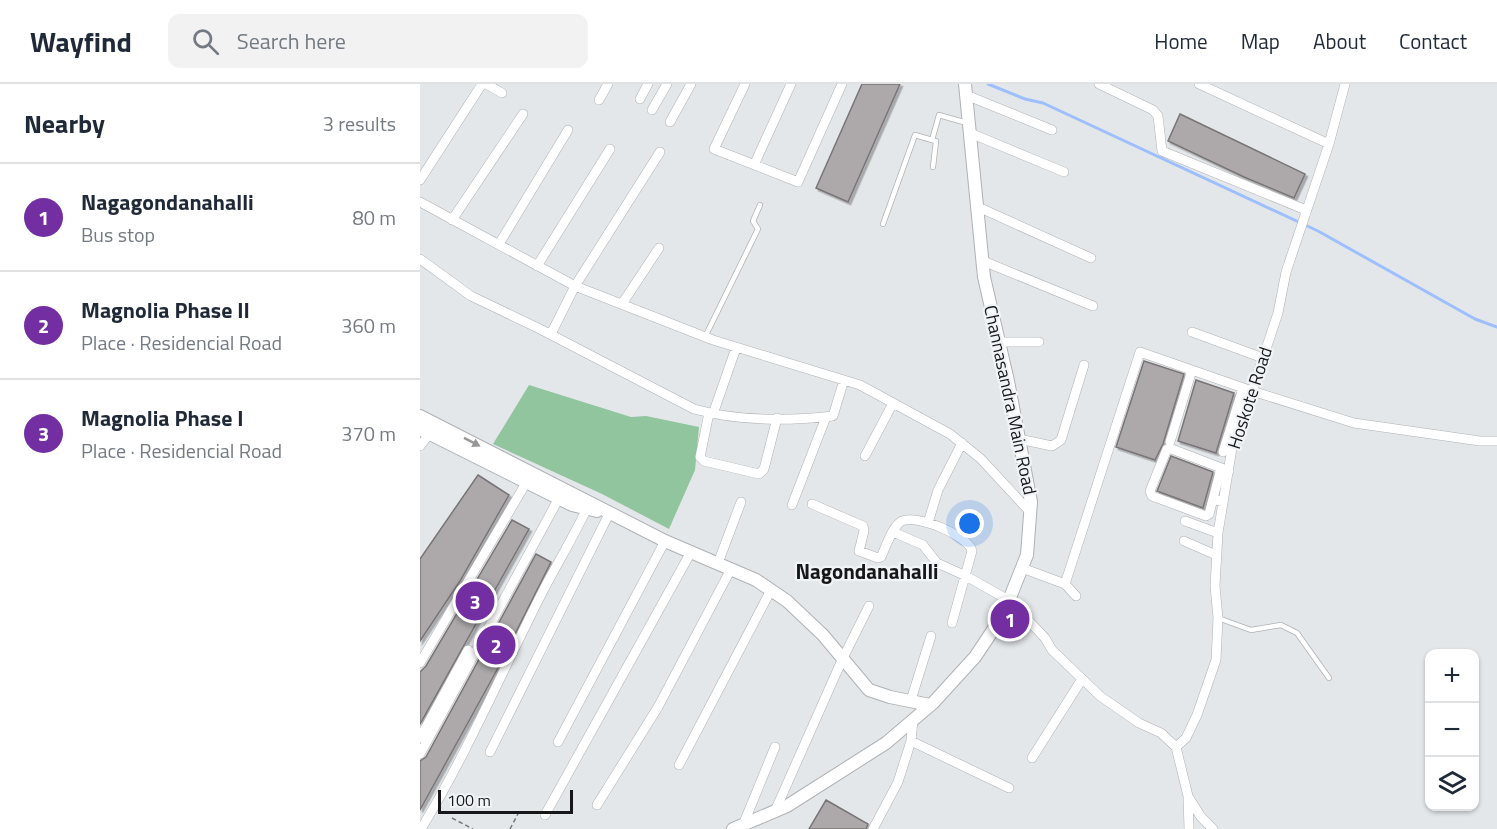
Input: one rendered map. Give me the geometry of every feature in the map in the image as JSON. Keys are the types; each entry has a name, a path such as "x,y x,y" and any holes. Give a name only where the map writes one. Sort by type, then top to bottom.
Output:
{"street":[{"path":"420,180 482,84"},
{"path":"486,84 502,93"},
{"path":"598,100 608,84"},
{"path":"640,99 648,84"},
{"path":"652,110 667,84"},
{"path":"670,122 691,84"},
{"path":"745,84 714,149 798,182 842,84"},
{"path":"754,165 791,84"},
{"path":"1099,84 1153,110 1158,116 1162,151 1306,210"},
{"path":"1199,84 1329,144"},
{"name":"Hoskote Road","path":"1176,747 1186,738 1197,715 1216,660 1218,618 1215,586 1216,555 1225,469 1248,390 1263,358 1278,313 1286,272 1329,144 1345,84"},
{"path":"966,89 1053,130"},
{"name":"Channasandra Main Road","path":"738,827 760,823 775,811 787,806 886,743 930,705 975,657 1003,615 1027,555 1032,513 1031,502 983,261 966,89"},
{"path":"452,220 523,114"},
{"path":"970,128 1064,172"},
{"path":"499,244 568,130"},
{"path":"537,266 609,148"},
{"path":"551,334 575,286 660,152"},
{"path":"420,202 575,286 736,348 860,385 950,434 980,458 1032,513"},
{"path":"978,207 1091,258"},
{"path":"622,304 659,248"},
{"path":"420,259 471,296 551,334 694,409 711,413 777,418 833,416 844,380"},
{"path":"983,261 1094,306"},
{"path":"1192,332 1263,358"},
{"path":"999,342 1039,342"},
{"path":"736,348 711,413 700,457 704,461 759,474 764,469 777,418"},
{"path":"1065,584 1140,352 1248,390 1354,423 1480,441 1497,441"},
{"path":"1019,439 1053,446 1061,440 1084,365"},
{"path":"1170,442 1192,370"},
{"path":"1223,452 1248,390"},
{"path":"864,456 893,403"},
{"path":"420,416 429,429 526,483 572,505 609,514"},
{"path":"792,506 826,417"},
{"path":"420,446 429,429"},
{"path":"429,429 577,495 609,514 665,541 756,580 787,601 823,635 869,690 930,705"},
{"path":"928,523 938,490 962,443"},
{"path":"1169,448 1225,469 1209,514 1206,516 1152,496 1150,491 1169,448"},
{"path":"420,663 526,483"},
{"path":"420,738 557,497"},
{"path":"420,754 557,497"},
{"path":"1213,499 1223,502"},
{"path":"718,563 741,502"},
{"path":"812,504 862,526 864,531 859,551 878,558 881,557 897,525 910,519 928,523 968,542 972,551 952,623"},
{"path":"421,829 441,797 544,588 587,508"},
{"path":"490,752 609,514"},
{"path":"1185,521 1218,533"},
{"path":"893,532 921,544 935,562 966,576 1010,601 1045,638 1052,650 1100,696 1139,723 1161,734 1176,747 1188,796 1189,829"},
{"path":"558,742 665,541"},
{"path":"1184,542 1216,555"},
{"path":"545,814 691,552"},
{"path":"1022,568 1065,584 1076,596"},
{"path":"597,806 658,707 731,569"},
{"path":"679,765 771,590"},
{"path":"775,811 842,660 869,606"},
{"path":"911,700 931,636"},
{"path":"1032,758 1082,679"},
{"path":"873,829 898,782 910,741 913,720"},
{"path":"910,741 1009,788"},
{"path":"738,827 775,747"},
{"path":"1188,796 1201,817 1213,829"}],"lane":[{"path":"932,140 939,115 970,128"},
{"path":"883,224 915,135 936,141 933,167"},
{"path":"705,337 758,229 753,221 760,205"},
{"path":"1218,618 1251,630 1281,625 1297,633 1329,678"}],"path":[{"path":"510,829 520,810"},
{"path":"452,818 472,829"}],"green space":[{"path":"529,385 631,417 646,416 699,427 695,470 669,529 602,494 493,444"}],"building":[{"path":"862,84 900,84 848,202 816,188"},
{"path":"1180,114 1305,174 1294,198 1168,141"},
{"path":"1144,361 1184,374 1163,444 1155,460 1116,447"},
{"path":"1196,380 1234,393 1216,453 1178,441"},
{"path":"1171,456 1213,472 1203,508 1157,491"},
{"path":"478,475 509,495 460,581 420,641 420,559"},
{"path":"512,520 529,529 420,724 420,672 426,666"},
{"path":"536,554 551,562 498,668 420,810 420,761 426,757"},
{"path":"826,800 868,824 866,829 809,829"}],"waterway":[{"path":"988,84 1025,99 1043,103 1318,231 1475,319 1497,327"}],"place":[{"name":"Magnolia Phase I","path":"475,601"},
{"name":"Nagagondanahalli","path":"1010,619"},
{"name":"Magnolia Phase II","path":"496,645"}],"district":[{"name":"Nagondanahalli","path":"867,572"}]}
